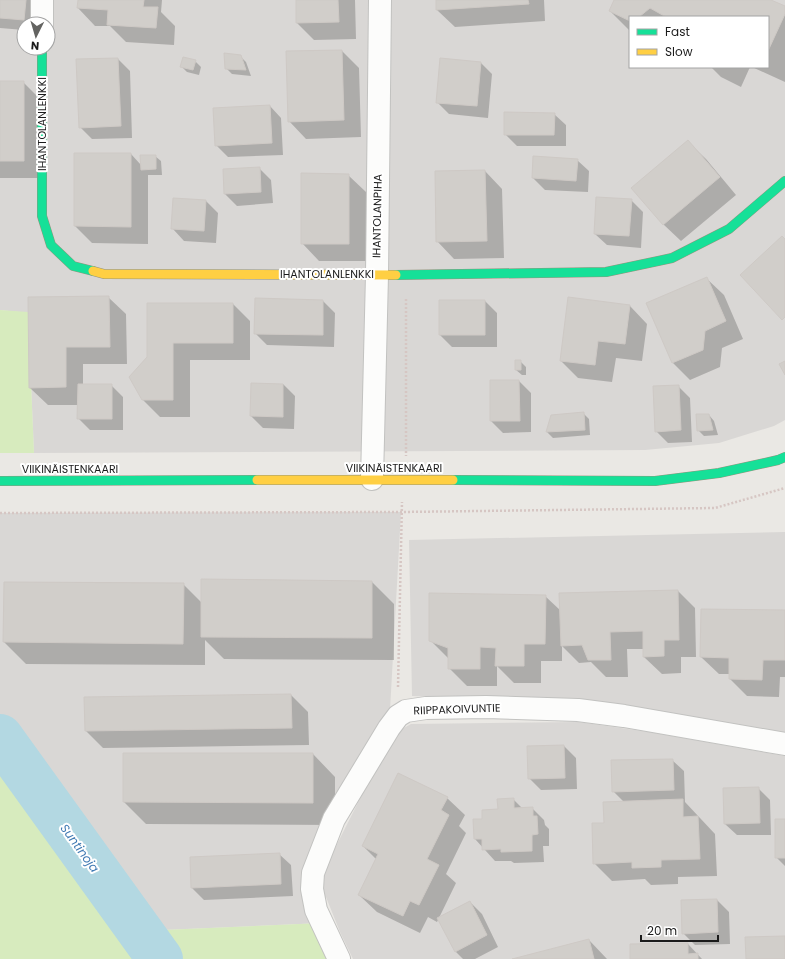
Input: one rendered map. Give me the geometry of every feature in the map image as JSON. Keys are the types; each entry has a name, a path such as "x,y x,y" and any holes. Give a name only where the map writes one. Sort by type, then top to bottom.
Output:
{"street":[{"path":"42,0 42,16"},
{"name":"IHANTOLANPIHA","path":"372,479 377,274 380,0"},
{"name":"IHANTOLANLENKKI","path":"42,56 42,216 51,245 73,266 104,274 406,274 606,272 672,258 729,229 785,181"},
{"name":"VIIKINÄISTENKAARI","path":"0,481 372,479 655,481 719,474 785,457"},
{"name":"RIIPPAKOIVUNTIE","path":"339,959 316,910 312,889 313,873 334,819 389,728 398,716 406,711 426,708 486,707 578,710 624,716 785,744"}],"path":[{"path":"398,716 401,512 406,459 406,274"},
{"path":"0,513 401,512 715,508 785,488"}],"shaded area":[{"path":"0,0 785,0 785,420 774,426 719,443 645,450 34,453 28,313 0,310"},
{"path":"401,512 389,728 334,819 331,856 371,777 395,737 402,729 411,724 578,722 649,732 785,756 785,959 353,959 326,897 322,923 139,931 0,737 0,513"},
{"path":"785,532 785,735 583,701 412,696 409,540"}],"green space":[{"path":"0,310 28,312 34,453 0,453"},
{"path":"0,766 135,959 0,959"},
{"path":"322,923 339,959 160,959 139,931"}],"building":[{"path":"0,0 26,0 24,16 16,16 16,19 0,18"},
{"path":"78,0 144,0 143,7 158,7 156,28 107,25 108,10 77,8"},
{"path":"296,0 338,0 339,22 296,23"},
{"path":"436,0 528,0 529,4 436,10"},
{"path":"614,0 771,0 785,6 785,14 769,49 769,16 664,16 650,8 640,16 629,16 629,21 609,11"},
{"path":"342,50 344,120 288,122 286,51"},
{"path":"224,53 241,55 246,70 225,69"},
{"path":"183,57 196,60 193,70 180,67"},
{"path":"118,58 121,126 79,128 76,59"},
{"path":"440,58 481,62 477,106 436,103"},
{"path":"0,81 24,81 24,161 0,161"},
{"path":"270,105 272,143 215,146 213,108"},
{"path":"504,112 555,113 554,135 504,135"},
{"path":"688,140 720,177 663,225 631,188"},
{"path":"74,153 131,153 131,227 74,226"},
{"path":"140,155 156,155 156,169 141,170"},
{"path":"533,156 578,159 576,181 532,178"},
{"path":"260,167 261,192 224,194 223,169"},
{"path":"485,170 487,241 436,242 435,171"},
{"path":"301,173 349,174 349,244 301,244"},
{"path":"596,197 632,199 629,236 594,234"},
{"path":"173,198 206,200 204,231 171,229"},
{"path":"782,236 785,239 785,317 782,320 740,275"},
{"path":"707,277 726,321 705,331 703,350 672,363 646,303"},
{"path":"109,296 110,347 66,347 66,387 29,388 28,297"},
{"path":"568,297 630,305 625,344 598,341 595,365 560,361"},
{"path":"255,298 323,300 323,335 254,334"},
{"path":"439,300 485,300 485,335 439,335"},
{"path":"147,303 233,303 233,343 173,343 173,400 142,400 129,377 147,357"},
{"path":"515,360 521,360 521,370 515,370"},
{"path":"785,361 785,375 779,364"},
{"path":"490,380 519,380 520,421 490,421"},
{"path":"251,383 283,384 283,417 250,416"},
{"path":"78,384 112,384 112,419 77,419"},
{"path":"679,385 681,430 655,432 653,386"},
{"path":"584,412 585,430 546,432 551,415"},
{"path":"696,414 709,414 713,430 697,431"},
{"path":"201,579 372,581 372,638 201,637"},
{"path":"4,582 184,583 183,644 3,642"},
{"path":"678,590 679,640 664,640 664,656 643,657 643,631 610,632 611,660 588,660 582,645 561,646 559,593"},
{"path":"429,593 546,595 545,644 524,644 524,666 495,666 496,648 480,647 480,669 448,669 448,648 429,641"},
{"path":"701,609 785,610 785,660 763,660 762,680 729,679 729,658 700,657"},
{"path":"291,694 292,728 85,731 84,697"},
{"path":"564,745 565,778 528,779 527,746"},
{"path":"123,753 313,753 313,803 123,802"},
{"path":"673,759 674,790 612,792 611,760"},
{"path":"398,773 448,797 441,810 449,815 427,859 439,865 419,905 410,901 403,916 358,895 378,854 362,846"},
{"path":"759,787 760,823 724,824 723,788"},
{"path":"514,798 514,808 533,807 533,816 537,816 538,834 532,835 532,851 501,852 501,849 482,850 482,839 474,839 473,819 482,819 482,810 498,809 497,799"},
{"path":"683,799 683,817 698,816 700,859 661,860 661,867 632,868 632,862 593,864 592,823 604,823 603,802"},
{"path":"775,819 785,819 785,858 775,858"},
{"path":"280,853 281,884 191,888 190,857"},
{"path":"717,899 718,932 682,934 681,900"},
{"path":"470,901 487,935 455,952 437,918"},
{"path":"785,936 785,959 746,959 745,937"},
{"path":"589,939 594,959 512,959"},
{"path":"688,943 688,954 698,953 698,959 630,959 630,944"}],"waterway":[{"name":"Suntinoja","path":"0,737 160,959"}],"traffic: fast":[{"path":"42,56 42,216 51,245 73,266 93,271"},
{"path":"396,275 606,272 672,258 729,229 785,181"},
{"path":"453,480 655,481 719,473 778,460 785,457"},
{"path":"0,481 257,480"}],"traffic: slow":[{"path":"93,271 104,274 396,275"},
{"path":"257,480 453,480"}]}
